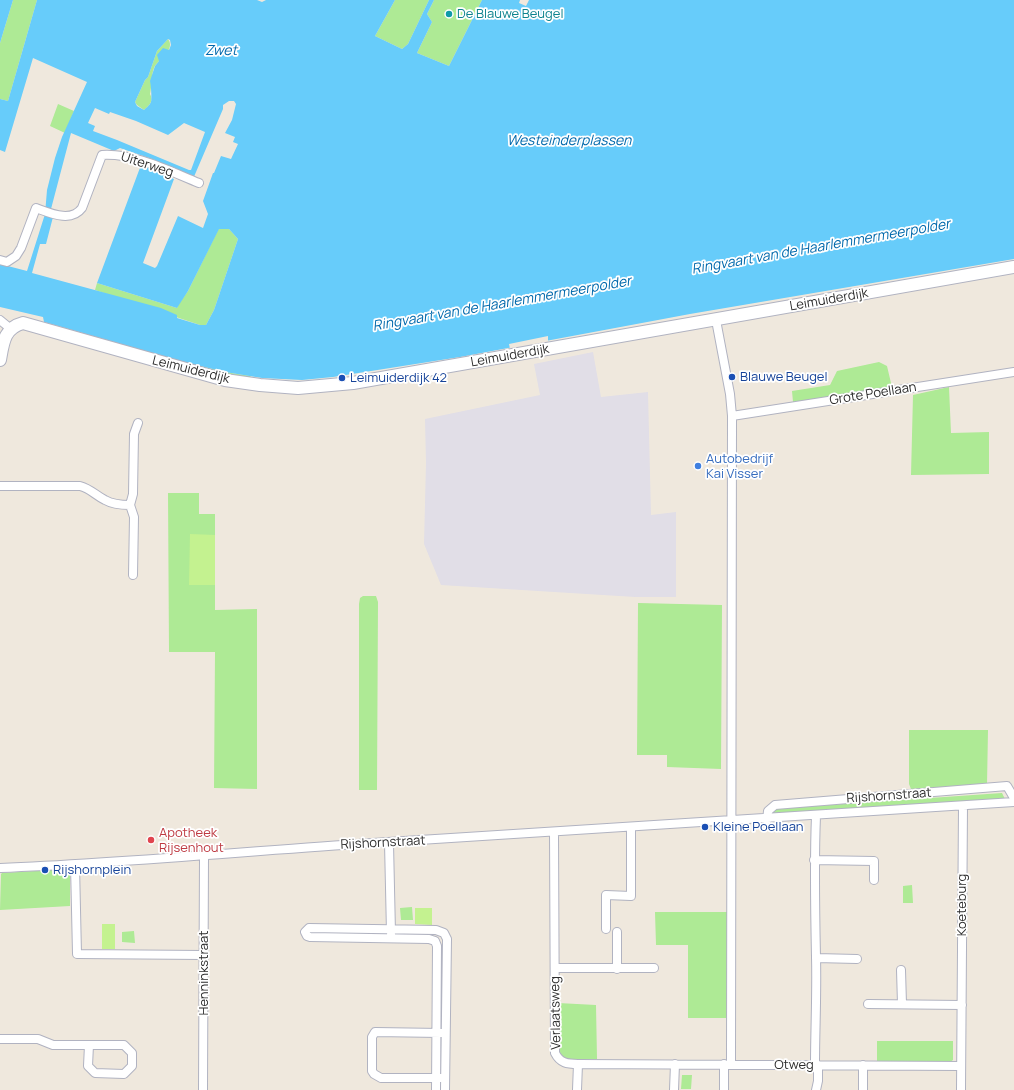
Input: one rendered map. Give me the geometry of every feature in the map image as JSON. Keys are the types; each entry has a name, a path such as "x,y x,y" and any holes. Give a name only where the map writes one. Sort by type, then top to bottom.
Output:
{"street":[{"name":"Uiterweg","path":"0,260 7,262 16,256 21,248 36,208 54,214 68,216 78,213 82,208 102,155 114,154 138,160 199,183"},
{"name":"Leimuiderdijk","path":"11,329 16,325 24,323 225,380 298,388 354,383 1014,268"},
{"path":"0,320 11,329 3,344 0,360"},
{"path":"716,320 730,394 732,416 731,822 727,1064 724,1090"},
{"name":"Grote Poellaan","path":"732,416 1014,372"},
{"path":"133,575 134,517 130,505 133,494 134,434 138,423"},
{"path":"0,486 80,486 89,489 106,501 130,505"},
{"name":"Rijshornstraat","path":"767,820 768,811 775,805 1008,786 1014,798"},
{"name":"Rijshornstraat","path":"0,868 75,865 293,848 767,820 1014,802"},
{"name":"Koeteburg","path":"961,1090 963,806"},
{"path":"816,816 814,860 818,1081 816,1090"},
{"path":"606,929 606,896 631,896 631,827"},
{"name":"Verlaatsweg","path":"554,832 555,1053 558,1058 566,1064 578,1064 577,1090"},
{"path":"389,843 391,938"},
{"name":"Henninkstraat","path":"203,1090 204,856"},
{"path":"814,860 874,861 874,880"},
{"path":"75,865 78,954 204,955"},
{"path":"435,941 429,939 310,937 307,936 305,932 309,928 436,930 444,933 447,939 445,1090"},
{"path":"617,932 617,969"},
{"path":"435,941 444,933"},
{"path":"435,941 437,946 436,1090"},
{"path":"816,958 857,958"},
{"name":"Verlaatsweg","path":"555,968 654,968"},
{"path":"901,970 902,1004"},
{"path":"868,1004 962,1005"},
{"path":"445,1033 375,1032 372,1037 372,1071 381,1078 445,1078"},
{"path":"0,1039 38,1039 53,1045 88,1045 124,1045 132,1053 132,1066 124,1074 95,1073 88,1066 88,1045"},
{"name":"Otweg","path":"578,1064 961,1066"},
{"path":"674,1090 675,1064"},
{"path":"863,1065 863,1090"}],"shaded area":[{"path":"593,352 601,397 648,392 651,515 676,512 676,597 635,597 441,585 424,544 426,463 425,419 540,395 534,364"}],"green space":[{"path":"13,0 37,0 8,101 0,99 0,43"},
{"path":"395,0 429,0 408,44 402,49 375,36"},
{"path":"434,0 482,0 449,66 417,53 432,22 427,14"},
{"path":"168,39 170,47 154,68 150,94 151,101 144,110 135,102 145,80 148,77 157,51"},
{"path":"58,104 74,111 65,133 50,126"},
{"path":"219,228 229,229 238,239 214,310 206,325 200,325 95,290 97,283 177,308 188,291"},
{"path":"184,362 225,372 251,376 247,380 185,365"},
{"path":"879,362 887,366 891,383 890,388 793,402 792,391 830,385 837,371"},
{"path":"949,387 951,433 989,432 989,474 911,475 913,395"},
{"path":"168,493 199,493 199,514 215,514 215,610 257,609 257,789 214,788 215,652 169,652"},
{"path":"190,534 215,535 215,585 189,585"},
{"path":"363,596 376,596 378,602 377,790 359,790 359,604 360,598"},
{"path":"638,603 722,605 721,769 667,767 667,755 637,755"},
{"path":"909,730 988,730 987,785 911,789 909,784"},
{"path":"1002,793 1005,799 770,816 771,809"},
{"path":"68,869 70,872 70,906 0,910 2,873"},
{"path":"912,885 913,903 903,903 903,886"},
{"path":"412,907 413,920 401,920 400,908"},
{"path":"415,908 432,908 432,925 415,924"},
{"path":"655,912 728,912 728,1018 688,1018 688,945 656,945"},
{"path":"102,924 115,924 115,949 102,949"},
{"path":"134,931 135,943 122,942 122,932"},
{"path":"558,1003 596,1005 597,1059 561,1059 559,1056"},
{"path":"877,1041 953,1041 953,1060 950,1062 877,1063"},
{"path":"682,1075 692,1075 691,1089 681,1089"}],"water":[{"path":"0,0 13,0 0,43"},
{"name":"Westeinderplassen","path":"37,0 257,0 262,2 266,0 395,0 375,36 402,49 408,44 429,0 434,0 427,14 432,22 417,53 449,66 482,0 520,0 519,3 526,6 529,0 1014,0 1014,259 690,314 460,357 333,377 302,380 262,378 225,372 184,362 44,322 43,317 0,307 0,264 27,271 45,214 47,190 55,158 62,137 87,82 33,58 5,152 0,150 0,99 8,101","holes":["168,39 170,40 171,45 169,50 163,48 157,55 159,61 155,66 150,81 151,102 144,110 137,106 135,102 145,80 148,77 157,51","229,101 234,101 236,104 232,120 225,133 235,137 233,142 238,144 231,159 221,156 213,173 203,201 208,214 203,228 178,216 157,266 155,268 143,263 174,179 141,165 97,283 177,308 188,291 219,229 229,229 238,239 214,310 206,325 200,325 177,318 177,315 161,308 32,273 40,244 46,244 53,217 51,209 71,133 114,151 120,148 155,160 154,163 193,179 223,109 223,105","95,108 109,114 110,112 136,121 168,135 184,123 205,132 191,170 189,170 93,131 95,126 88,123"]}],"pier":[{"path":"548,336 548,342 510,349 509,344"}],"place":[{"name":"De Blauwe Beugel","path":"449,14"},
{"name":"Blauwe Beugel","path":"732,377"},
{"name":"Leimuiderdijk 42","path":"342,378"},
{"name":"Autobedrijf Kai Visser","path":"698,466"},
{"name":"Kleine Poellaan","path":"705,827"},
{"name":"Apotheek Rijsenhout","path":"151,840"},
{"name":"Rijshornplein","path":"45,870"}],"water label":[{"name":"Zwet","path":"221,51"},
{"name":"Ringvaart van de Haarlemmermeerpolder","path":"821,247"},
{"name":"Ringvaart van de Haarlemmermeerpolder","path":"502,304"}]}
